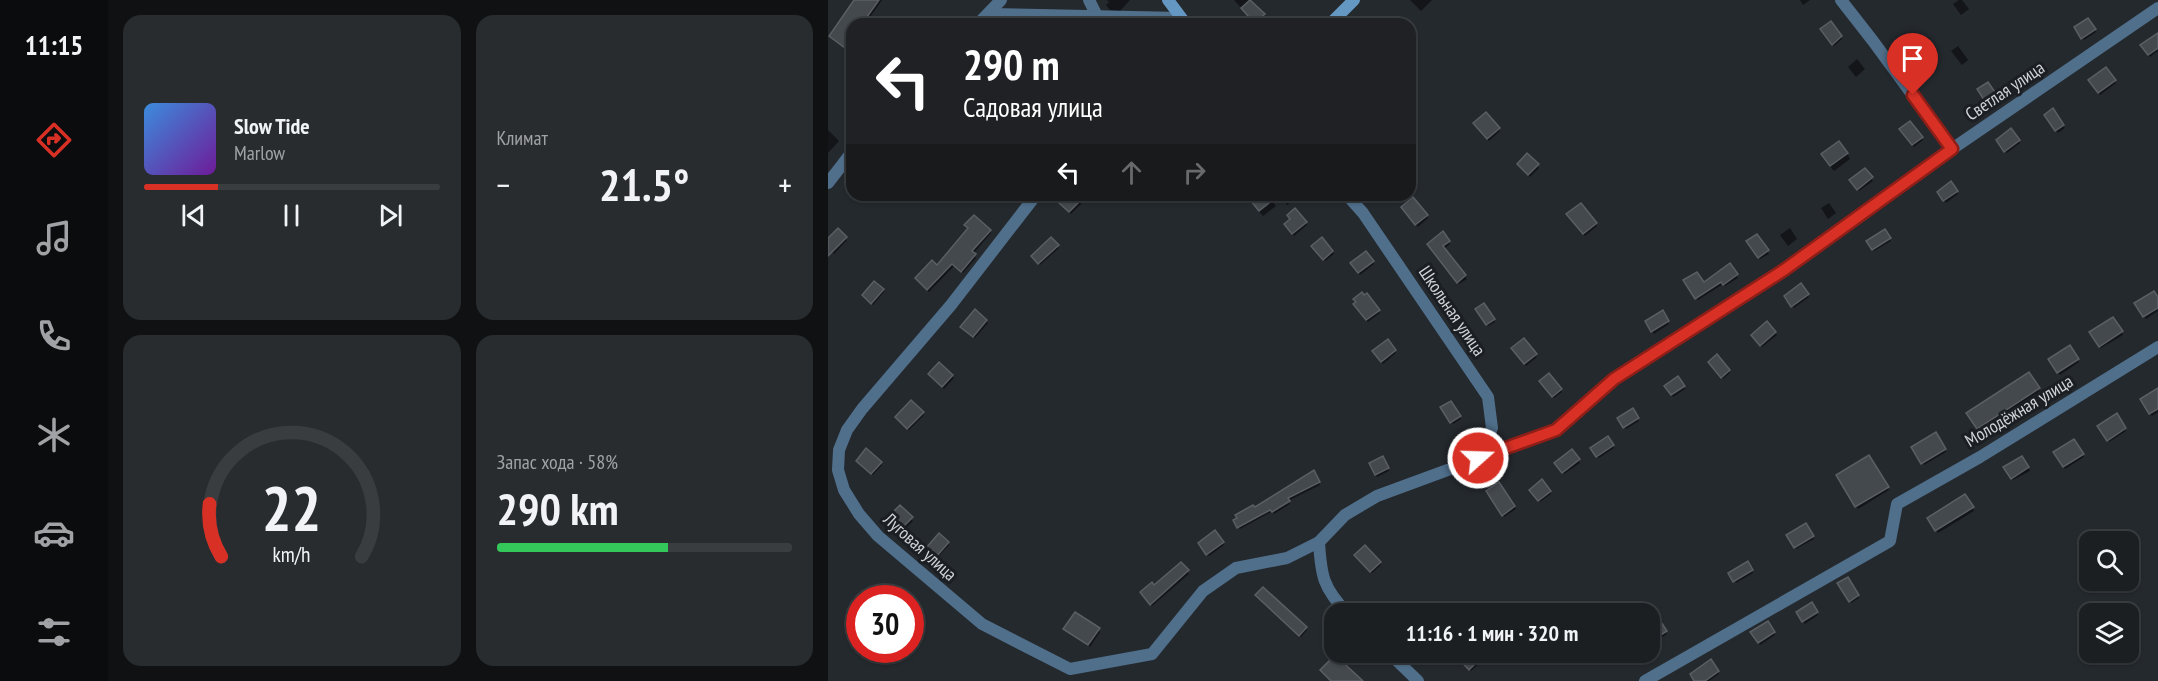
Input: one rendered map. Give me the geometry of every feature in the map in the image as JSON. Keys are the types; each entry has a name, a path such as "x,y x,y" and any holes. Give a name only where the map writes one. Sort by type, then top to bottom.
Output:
{"street":[{"path":"984,18 1001,0"},
{"path":"1089,0 1098,18"},
{"path":"1168,0 1178,18"},
{"path":"1336,18 1354,0"},
{"path":"1841,0 1874,41 1952,149"},
{"name":"Светлая улица","path":"1152,654 1203,591 1236,568 1287,558 1319,542 1345,514 1377,496 1556,430 1614,379 1784,270 1952,149 2158,8"},
{"path":"988,14 1062,18"},
{"path":"828,183 846,160"},
{"name":"Луговая улица","path":"1031,201 951,305 862,409 847,430 839,450 838,470 849,498 878,536 982,624 1070,669 1152,654"},
{"name":"Школьная улица","path":"1352,201 1363,213 1488,397 1492,429 1478,458"},
{"name":"Молодёжная улица","path":"1645,681 1890,541 1897,504 1990,451 2158,346"},
{"path":"1319,542 1321,573 1330,593 1339,603"},
{"path":"1399,663 1418,681"}],"building":[{"path":"854,0 879,0 866,18 846,18 845,48 829,36"},
{"path":"1250,0 1265,14 1260,18 1250,18 1241,8"},
{"path":"2088,18 2096,29 2081,39 2074,27"},
{"path":"1831,21 1842,36 1832,45 1820,29"},
{"path":"2158,33 2158,48 2148,55 2140,45"},
{"path":"2106,67 2116,80 2098,93 2088,80"},
{"path":"1988,82 1997,95 1986,103 1977,89"},
{"path":"2053,108 2064,125 2055,131 2044,115"},
{"path":"1486,112 1500,128 1487,139 1473,123"},
{"path":"1910,121 1923,137 1912,145 1899,129"},
{"path":"2011,128 2020,140 2004,152 1996,140"},
{"path":"1839,141 1848,153 1830,166 1821,154"},
{"path":"1527,153 1539,164 1528,175 1517,164"},
{"path":"1865,168 1873,177 1857,190 1849,180"},
{"path":"1951,181 1958,191 1943,201 1937,192"},
{"path":"1061,201 1080,201 1069,212 1059,203"},
{"path":"1251,201 1272,201 1259,211"},
{"path":"1408,201 1416,201 1428,215 1415,225 1401,207"},
{"path":"1581,203 1597,223 1583,234 1566,214"},
{"path":"1295,208 1307,222 1292,234 1284,224 1290,219 1287,215"},
{"path":"974,215 991,230 972,251 976,254 961,272 952,264 927,290 915,278 932,260 937,265 968,228 964,225"},
{"path":"838,228 847,237 828,256 828,238"},
{"path":"1885,229 1891,238 1872,250 1866,241"},
{"path":"1443,231 1450,241 1443,246 1466,275 1457,283 1427,244"},
{"path":"1757,234 1769,250 1758,258 1746,241"},
{"path":"1051,237 1059,245 1038,264 1031,256"},
{"path":"1322,237 1333,251 1323,260 1311,246"},
{"path":"1366,251 1374,261 1358,273 1350,263"},
{"path":"1730,263 1738,274 1723,285 1721,282 1695,299 1683,280 1697,272 1704,282"},
{"path":"874,281 884,289 871,304 862,295"},
{"path":"1801,283 1809,294 1791,307 1784,296"},
{"path":"2154,291 2158,297 2158,308 2143,317 2134,303"},
{"path":"1362,292 1364,295 1367,293 1380,310 1366,320 1353,304 1356,302 1353,299"},
{"path":"1484,303 1495,319 1486,325 1475,309"},
{"path":"975,309 987,320 973,337 960,327"},
{"path":"1663,310 1669,321 1651,332 1645,321"},
{"path":"2113,317 2123,331 2099,347 2089,332"},
{"path":"1767,321 1776,332 1760,346 1751,335"},
{"path":"1524,338 1537,354 1524,364 1511,348"},
{"path":"1388,339 1396,350 1381,362 1372,351"},
{"path":"2070,345 2079,359 2057,373 2048,359"},
{"path":"1717,354 1730,370 1721,378 1708,362"},
{"path":"939,362 953,375 942,387 928,374"},
{"path":"2029,372 2040,388 1977,429 1966,413"},
{"path":"1549,373 1562,389 1552,397 1539,381"},
{"path":"1678,376 1685,386 1671,395 1664,386"},
{"path":"2158,388 2158,409 2149,414 2140,399"},
{"path":"911,400 924,412 907,429 895,417"},
{"path":"1451,401 1461,416 1450,423 1440,407"},
{"path":"1633,408 1639,418 1623,428 1617,418"},
{"path":"2117,413 2126,428 2107,441 2097,426"},
{"path":"1936,432 1946,449 1921,464 1911,447"},
{"path":"1608,436 1614,445 1596,457 1590,448"},
{"path":"2074,439 2084,454 2063,467 2053,452"},
{"path":"866,448 882,462 871,474 856,461"},
{"path":"1572,449 1580,459 1562,473 1554,463"},
{"path":"1869,455 1889,487 1855,507 1836,475"},
{"path":"1383,456 1389,468 1375,475 1369,463"},
{"path":"2022,456 2029,467 2011,479 2003,467"},
{"path":"1314,470 1320,482 1288,498 1290,501 1272,512 1270,510 1237,528 1233,520 1237,518 1235,515 1253,505 1255,507"},
{"path":"1542,479 1551,491 1538,501 1529,490"},
{"path":"1499,482 1515,506 1502,516 1486,491"},
{"path":"1965,494 1974,507 1935,531 1927,518"},
{"path":"900,505 913,517 904,526 891,514"},
{"path":"1806,523 1814,536 1794,548 1786,535"},
{"path":"1215,530 1224,542 1206,555 1198,543"},
{"path":"939,533 949,542 936,557 926,548"},
{"path":"1365,545 1381,562 1370,572 1354,555"},
{"path":"1748,561 1753,570 1733,582 1728,573"},
{"path":"1181,562 1189,570 1150,605 1140,592 1152,582 1154,585"},
{"path":"1848,577 1859,595 1849,602 1837,583"},
{"path":"1263,587 1307,627 1299,636 1255,595"},
{"path":"1812,602 1818,612 1802,622 1796,612"},
{"path":"1075,612 1100,628 1088,645 1063,629"},
{"path":"1660,620 1667,631 1660,636"},
{"path":"1768,621 1775,632 1758,643 1750,632"},
{"path":"1711,659 1719,671 1705,681 1694,681 1690,674"},
{"path":"1327,663 1344,663 1363,681 1331,681 1320,670"},
{"path":"1462,663 1476,663 1469,670"}],"route":[{"path":"1478,458 1556,430 1614,379 1784,270 1952,149 1913,95"}]}
